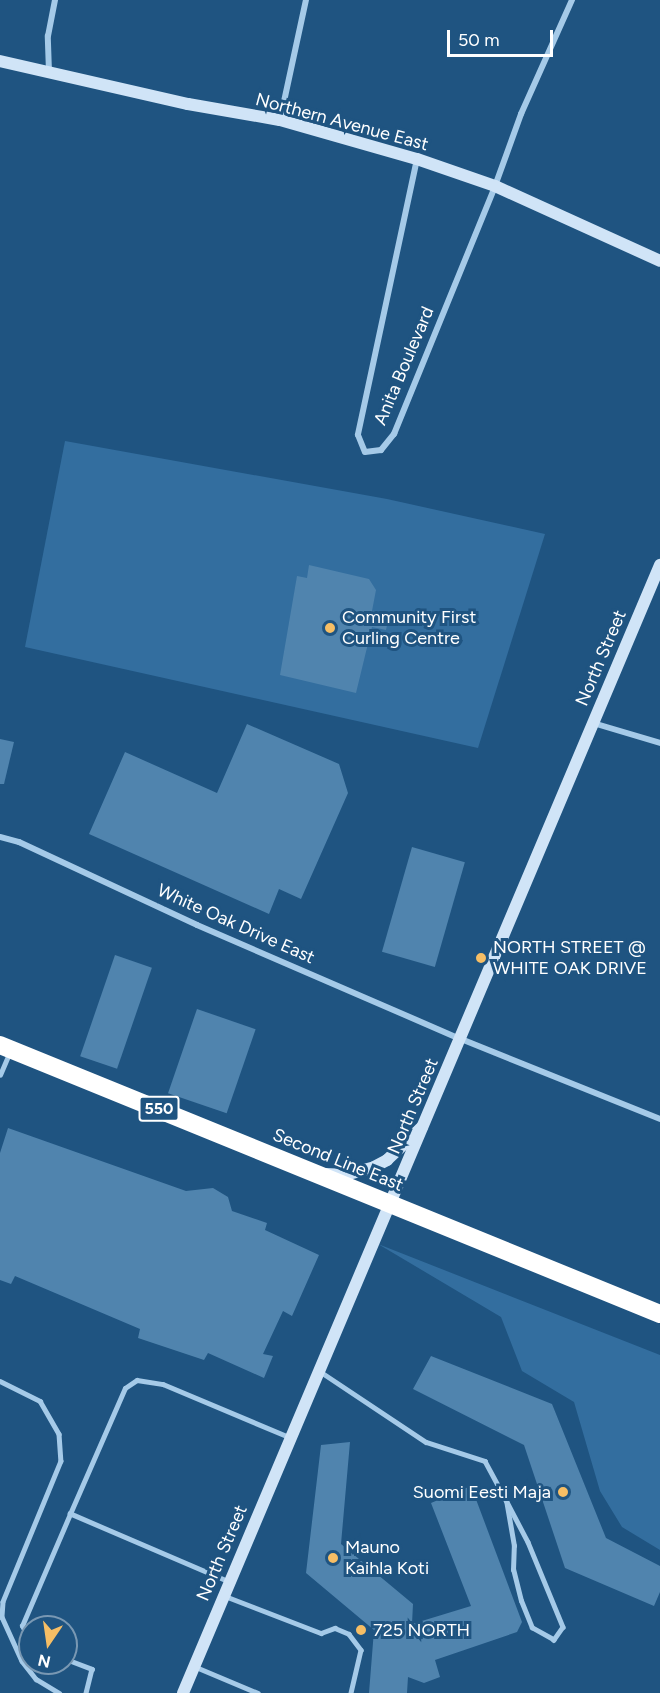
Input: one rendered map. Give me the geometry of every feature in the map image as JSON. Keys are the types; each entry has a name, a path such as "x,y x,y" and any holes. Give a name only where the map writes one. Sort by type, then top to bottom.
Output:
{"highway":[{"name":"Second Line East","path":"5,1047 660,1314"}],"street":[{"path":"50,72 48,36 55,0"},
{"path":"280,120 306,0"},
{"name":"Anita Boulevard","path":"417,159 358,435 365,452 381,450 394,434 495,186 521,114 572,0"},
{"name":"Northern Avenue East","path":"0,61 188,104 280,120 417,159 495,186 660,261"},
{"name":"North Street","path":"183,1693 660,566"},
{"path":"593,723 660,743"},
{"name":"White Oak Drive East","path":"0,837 19,842 197,925 461,1039 660,1119"},
{"path":"317,1174 345,1175 374,1167 387,1160 425,1124"}],"lane":[{"path":"0,1075 5,1047"},
{"path":"319,1370 426,1442 485,1461 506,1500 528,1542 563,1627 554,1640 532,1628 521,1601 513,1570 514,1546 506,1500"},
{"path":"0,1380 40,1401 59,1434 61,1461 3,1602 2,1617 22,1661 36,1679 59,1693"},
{"path":"27,1615 125,1388 137,1380 163,1384 290,1437"},
{"path":"70,1514 229,1582"},
{"path":"224,1595 321,1633 335,1628 349,1634 361,1650 351,1693"},
{"path":"78,1664 92,1670 86,1693"},
{"path":"194,1666 258,1693"}],"shaded area":[{"path":"65,441 387,499 545,534 478,748 25,647"},
{"path":"378,1244 660,1355 660,1550 622,1527 600,1491 574,1402 522,1371 501,1317"}],"building":[{"name":"Community First Curling Centre","path":"309,565 369,579 376,590 372,611 389,616 386,630 372,627 356,693 280,675 297,576 307,578"},
{"path":"247,724 339,764 348,793 301,899 279,889 269,914 89,834 125,752 217,793"},
{"path":"0,739 14,742 4,784 0,784"},
{"path":"412,847 465,862 435,967 382,952"},
{"path":"115,955 152,968 117,1069 80,1056"},
{"path":"197,1009 256,1029 227,1113 168,1093"},
{"path":"8,1128 186,1191 213,1188 228,1197 232,1211 267,1223 265,1230 319,1255 292,1316 283,1311 263,1354 273,1356 264,1378 208,1353 204,1360 138,1338 140,1329 15,1276 11,1284 0,1280 0,1153"},
{"name":"Suomi Eesti Maja","path":"431,1356 552,1404 606,1538 660,1566 660,1592 654,1606 565,1568 524,1445 413,1389"},
{"name":"Mauno Kaihla Koti","path":"350,1442 341,1544 413,1604 412,1624 471,1606 431,1503 471,1486 522,1622 517,1632 435,1660 440,1677 424,1683 408,1677 407,1693 369,1693 374,1630 306,1573 321,1445"}],"place":[{"name":"Community First Curling Centre","path":"330,628"},
{"name":"NORTH STREET @ WHITE OAK DRIVE","path":"481,958"},
{"name":"Suomi Eesti Maja","path":"563,1492"},
{"name":"Mauno Kaihla Koti","path":"333,1558"},
{"name":"725 NORTH","path":"361,1630"}]}
